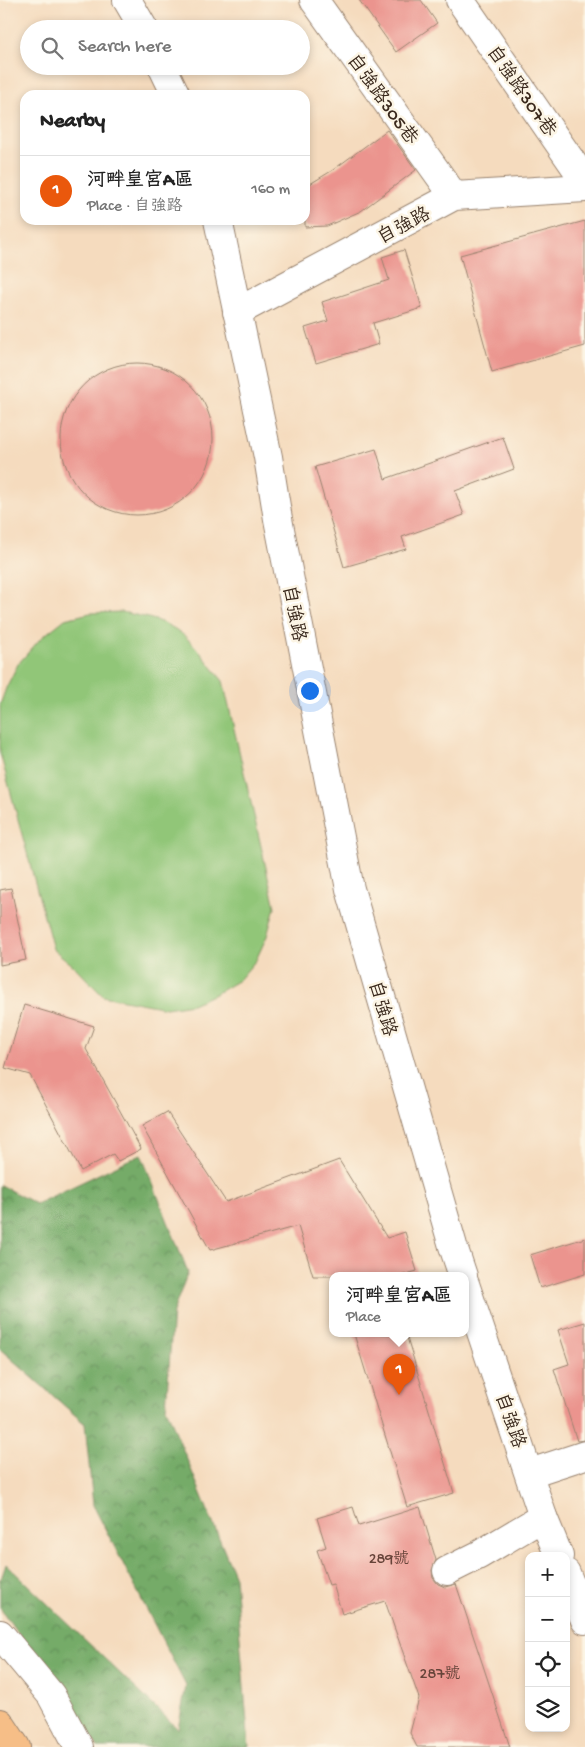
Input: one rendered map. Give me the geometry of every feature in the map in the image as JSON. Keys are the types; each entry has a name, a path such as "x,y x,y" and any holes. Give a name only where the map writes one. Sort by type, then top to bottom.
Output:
{"main road":[{"path":"0,1723 16,1747"}],"street":[{"path":"127,0 139,20"},
{"name":"自強路305巷","path":"314,0 454,196"},
{"name":"自強路307巷","path":"460,0 585,181"},
{"path":"166,75 174,90"},
{"name":"自強路","path":"462,1272 350,889 278,519 268,457 237,312 454,196 585,188"},
{"path":"219,225 237,312"},
{"name":"自強路","path":"469,1296 530,1473 543,1517 557,1552"},
{"path":"530,1473 585,1455"},
{"path":"447,1571 479,1555 543,1517"},
{"path":"570,1584 585,1620"},
{"path":"0,1634 52,1695 79,1747"}],"green space":[{"path":"122,612 156,620 181,633 207,660 223,681 275,907 267,936 256,960 239,980 215,994 192,1004 166,1008 103,996 75,967 53,949 0,753 0,705 18,664 41,638 65,619 90,613"},
{"path":"141,1154 188,1272 173,1312 166,1408 235,1577 249,1747 98,1747 0,1608 0,1582 6,1564 178,1729 186,1686 93,1505 85,1424 0,1349 0,1185 36,1204"}],"building":[{"path":"359,0 421,0 437,23 396,52"},
{"path":"387,130 416,170 361,211 327,226 305,227 305,225 310,225 310,184 333,170"},
{"path":"585,221 585,346 492,372 460,255"},
{"path":"404,250 422,308 373,323 379,344 316,363 305,328 328,321 322,302 389,280 382,257"},
{"path":"137,363 166,369 179,376 190,386 200,397 207,410 213,439 207,468 200,481 190,492 179,502 166,509 137,515 108,509 95,502 84,492 74,481 67,468 61,439 67,410 74,397 84,386 95,376 108,369"},
{"path":"503,437 514,469 455,491 464,515 402,537 406,549 344,567 315,467 376,449 385,479"},
{"path":"11,888 26,960 0,965 0,890"},
{"path":"24,1005 94,1026 86,1049 141,1149 118,1161 113,1154 81,1171 30,1075 5,1068"},
{"path":"167,1112 226,1202 339,1160 387,1238 405,1232 417,1271 329,1272 329,1276 313,1276 298,1226 210,1250 142,1126"},
{"path":"585,1238 585,1274 540,1288 530,1255"},
{"path":"585,1322 585,1440 577,1441 554,1369 569,1364 558,1330"},
{"path":"355,1337 407,1337 454,1493 407,1507"},
{"path":"353,1507 359,1526 420,1507 436,1560 432,1570 433,1578 438,1584 445,1587 456,1584 510,1747 417,1747 410,1733 419,1698 385,1601 342,1614 333,1584 329,1585 317,1550 326,1547 317,1518"}],"place":[{"name":"河畔皇宮A區","path":"399,1395"}]}
